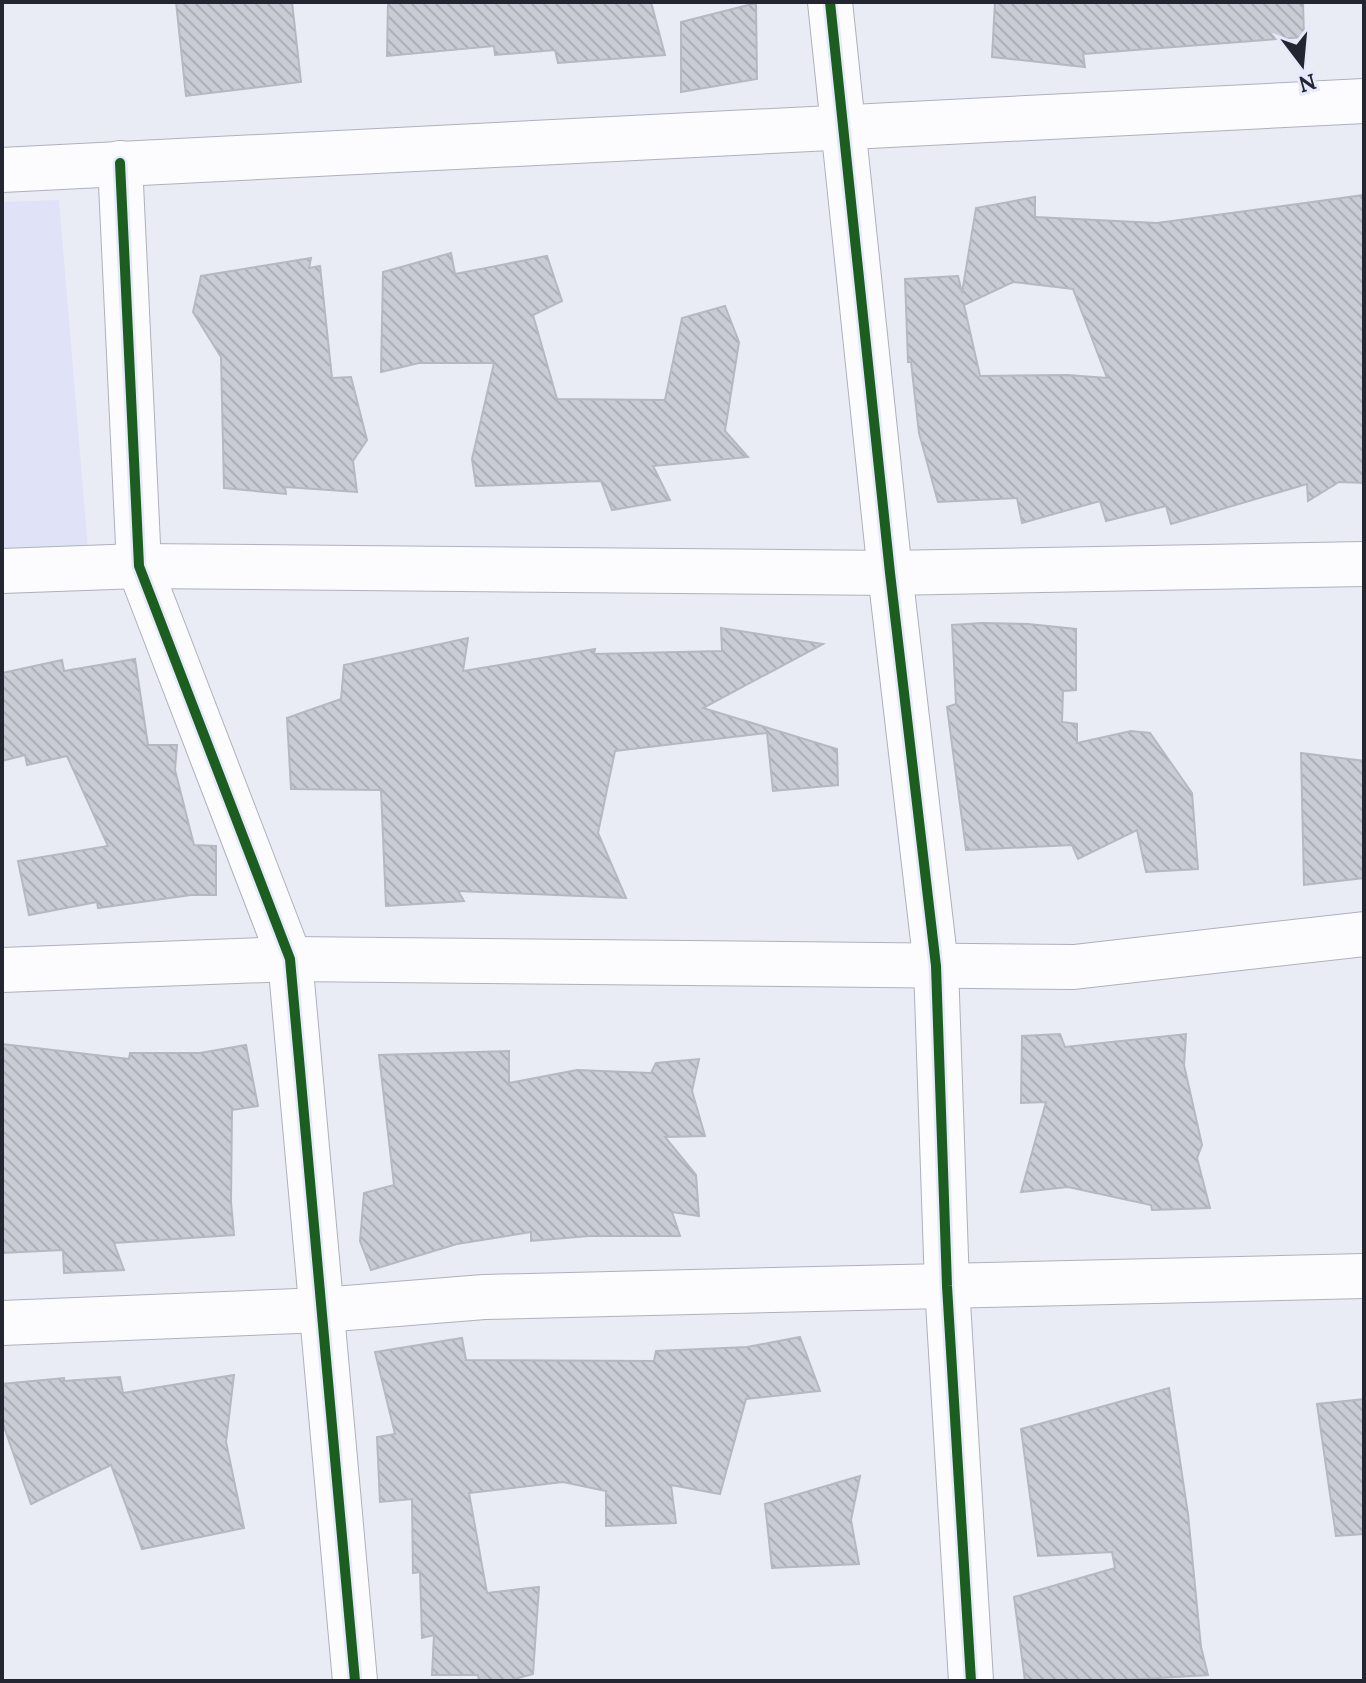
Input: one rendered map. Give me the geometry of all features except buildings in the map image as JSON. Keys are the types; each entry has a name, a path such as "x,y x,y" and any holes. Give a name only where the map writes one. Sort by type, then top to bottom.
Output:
{"street":[{"path":"830,2 890,573 936,966 947,1286 971,1681"},
{"path":"2,170 1364,101"},
{"path":"120,163 139,566 290,959 355,1681"},
{"path":"2,571 139,566 890,573 1364,564"},
{"path":"2,970 290,959 1074,967 1364,934"},
{"path":"2,1323 322,1310 484,1297 1364,1276"}],"shaded area":[{"path":"59,200 88,550 2,552 2,202"}],"cycle path":[{"path":"830,2 890,573 936,966 947,1286 971,1681"},
{"path":"120,163 139,566 290,959 355,1681"}]}
